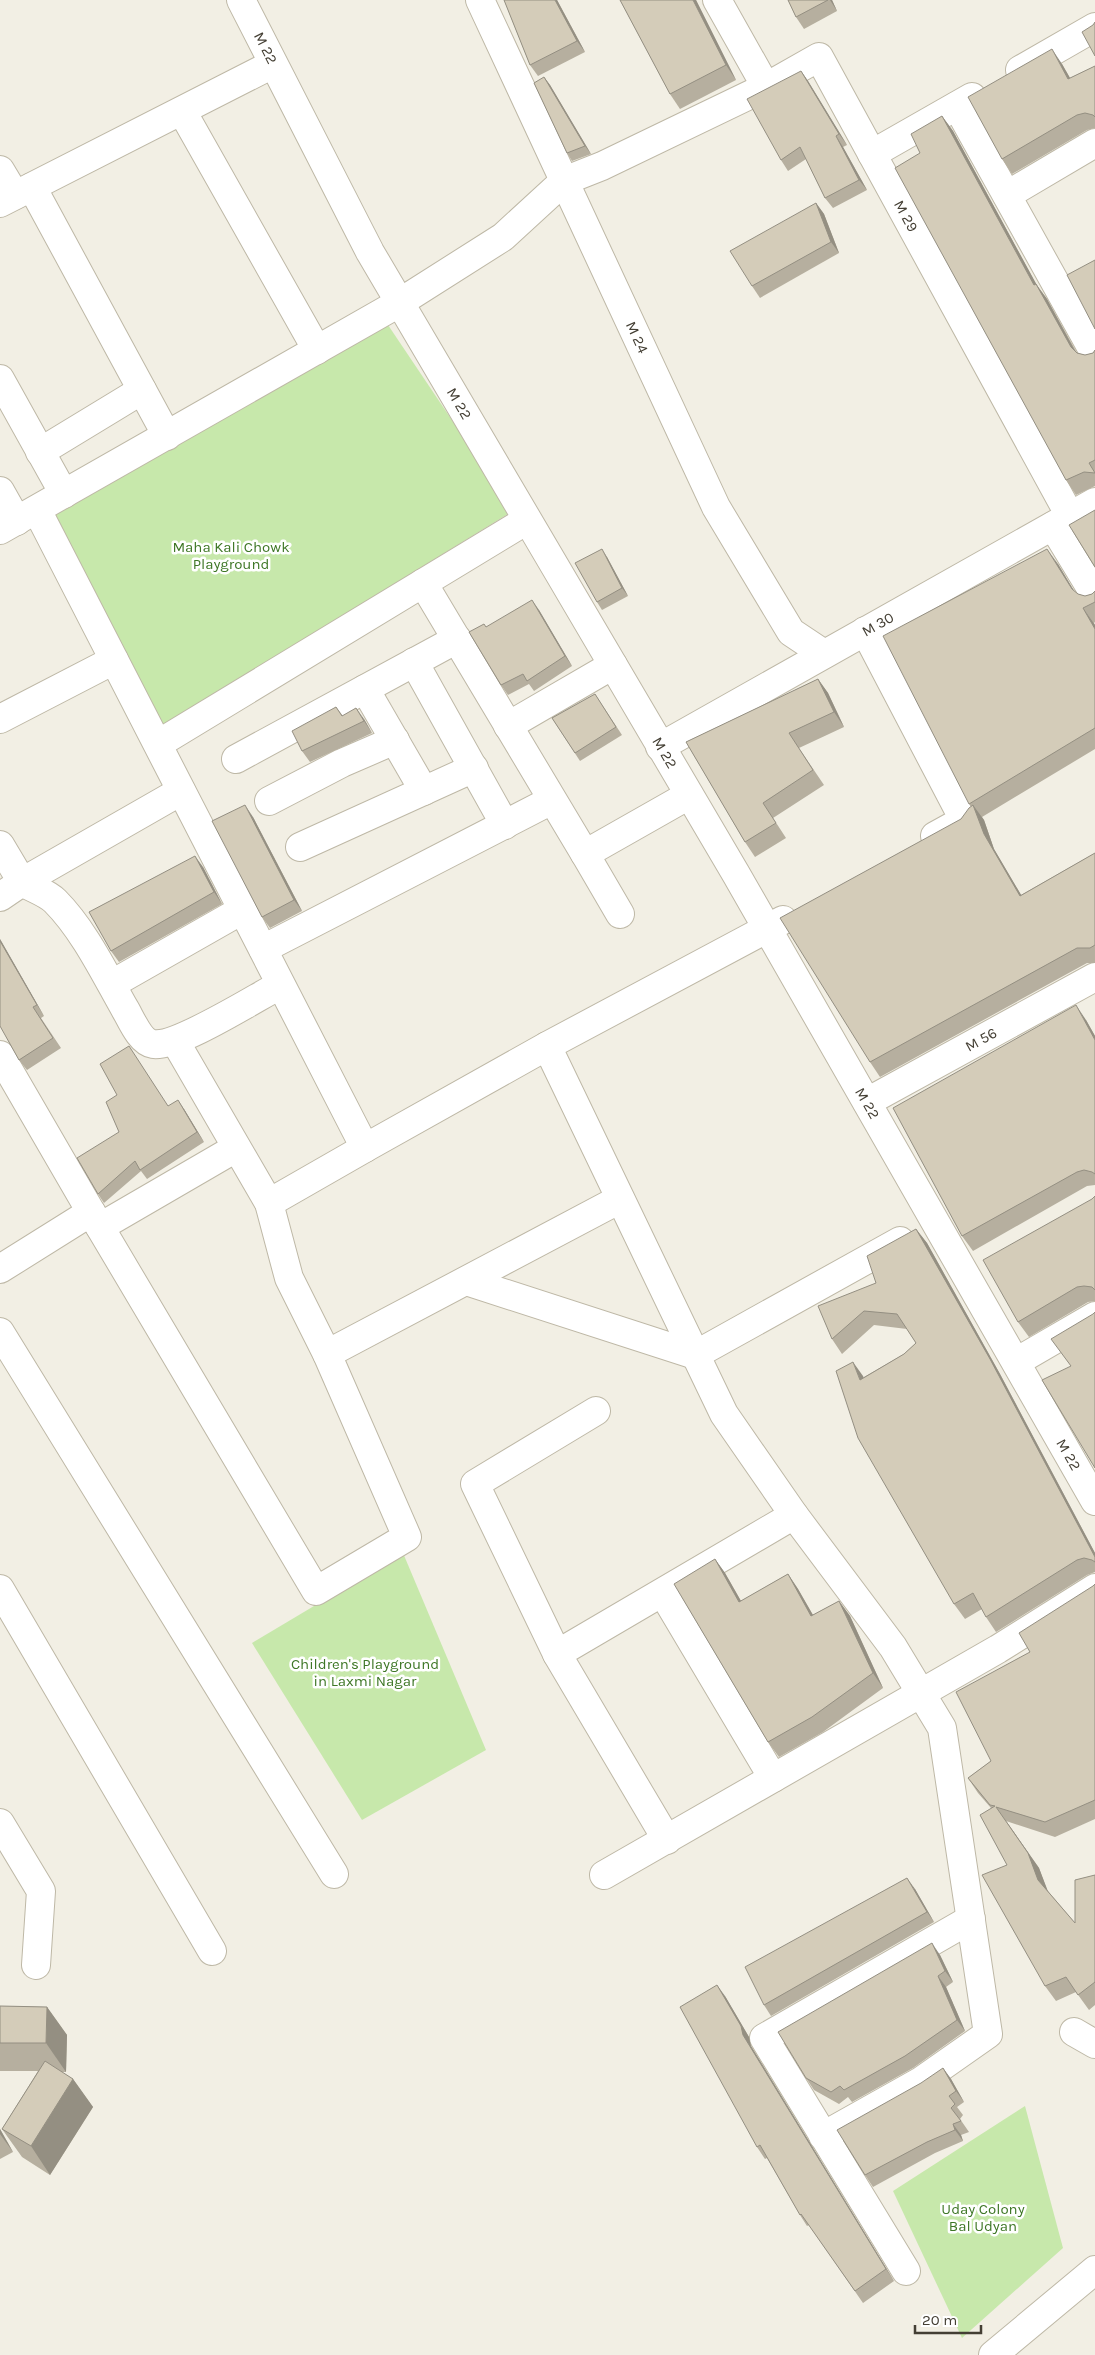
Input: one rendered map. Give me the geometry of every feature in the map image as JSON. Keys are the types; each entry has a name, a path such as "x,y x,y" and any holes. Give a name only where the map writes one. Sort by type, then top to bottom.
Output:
{"street":[{"name":"M 22","path":"241,0 370,252 399,303 689,794 935,1221 974,1268 1016,1362 1095,1501"},
{"name":"M 24","path":"480,0 716,506 791,632 824,654"},
{"path":"18,520 399,303 503,237 564,181 602,166 766,87 717,0"},
{"path":"872,154 1095,27"},
{"name":"M 29","path":"766,87 819,57 872,154 1061,521 1095,595"},
{"path":"15,195 273,64"},
{"path":"957,106 1095,354"},
{"path":"182,110 317,350"},
{"path":"1007,195 1095,143"},
{"path":"0,170 142,390 166,436"},
{"path":"0,379 64,494"},
{"path":"40,452 142,390"},
{"path":"0,490 18,520 114,660 364,1148"},
{"name":"M 30","path":"660,746 1095,502"},
{"path":"158,744 527,520"},
{"path":"423,583 620,914"},
{"path":"865,632 964,820 912,849"},
{"path":"236,759 457,639"},
{"path":"0,719 114,660"},
{"path":"414,662 505,825"},
{"path":"508,726 613,665"},
{"path":"365,689 424,791"},
{"path":"269,801 342,763 394,740"},
{"path":"300,847 474,768"},
{"path":"11,889 181,791"},
{"path":"584,854 689,794"},
{"path":"263,949 552,800"},
{"path":"0,844 11,889"},
{"path":"11,889 54,900 73,924 112,984 134,1023 147,1041 154,1044 175,1041 280,985"},
{"path":"112,984 242,910"},
{"path":"269,1203 547,1046 801,910"},
{"name":"M 56","path":"867,1102 1095,977"},
{"path":"0,1055 316,1591 407,1537 327,1354 289,1278 269,1203 175,1041"},
{"path":"547,1046 724,1414 794,1515 893,1647 942,1728 988,2034 921,2081 823,2136"},
{"path":"0,1270 236,1148"},
{"path":"327,1354 620,1199"},
{"path":"466,1281 695,1355 935,1221"},
{"path":"1016,1362 1095,1316"},
{"path":"0,1332 334,1874"},
{"path":"596,1411 475,1484 556,1654 667,1840"},
{"path":"556,1654 794,1515"},
{"path":"604,1875 920,1692 998,1649 1095,1588"},
{"path":"0,1589 212,1951"},
{"path":"662,1593 773,1778"},
{"path":"0,1823 41,1891 36,1965"},
{"path":"906,2271 764,2038 971,1919"},
{"path":"993,2355 1090,2285"}],"green space":[{"name":"Maha Kali Chowk Playground","path":"386,322 513,511 155,731 49,517"},
{"name":"Children's Playground in Laxmi Nagar","path":"403,1553 486,1750 362,1820 252,1643"},
{"name":"Uday Colony Bal Udyan","path":"1025,2106 1063,2248 962,2338 893,2191"}],"building":[{"path":"504,0 555,0 577,41 530,65"},
{"path":"620,0 693,0 726,65 670,94"},
{"path":"788,0 828,0 796,17"},
{"path":"1095,22 1095,56 1082,32"},
{"path":"1052,49 1068,79 1095,66 1095,117 1085,113 1077,115 1002,159 968,97"},
{"path":"801,71 839,134 836,136 859,180 825,198 800,147 781,160 747,99"},
{"path":"544,77 585,146 567,153 534,83"},
{"path":"942,116 1034,285 1036,284 1071,347 1077,353 1085,355 1093,353 1095,350 1095,460 1089,463 1095,473 1084,472 1066,480 895,168 920,153 911,134"},
{"path":"816,203 831,242 752,286 730,251"},
{"path":"1095,260 1095,329 1067,275"},
{"path":"1095,510 1095,567 1069,525"},
{"path":"602,549 622,588 597,602 575,563"},
{"path":"1047,549 1072,589 1078,594 1085,596 1095,591 1095,602 1083,608 1095,629 1095,728 969,804 883,636"},
{"path":"532,600 565,656 527,681 523,674 501,685 469,632 484,624 486,627"},
{"path":"818,679 834,712 789,733 813,770 763,803 776,823 745,842 686,742"},
{"path":"595,694 616,727 575,753 552,718"},
{"path":"336,707 342,716 356,708 364,721 302,751 292,731"},
{"path":"245,805 294,900 262,917 212,821"},
{"path":"973,805 984,834 1020,896 1095,853 1095,945 1090,948 1077,948 870,1062 780,918 961,819"},
{"path":"195,856 214,892 111,951 89,912"},
{"path":"0,941 37,1005 33,1007 53,1038 19,1060 0,1026"},
{"path":"1076,1005 1095,1040 1095,1174 1084,1170 1077,1172 962,1236 893,1108"},
{"path":"129,1046 168,1106 178,1100 197,1132 140,1170 135,1161 98,1194 77,1158 119,1132 106,1102 117,1095 100,1064"},
{"path":"1095,1196 1095,1290 1092,1287 1077,1287 1018,1322 983,1260"},
{"path":"916,1229 990,1359 1095,1557 1095,1562 1084,1558 1077,1560 986,1617 973,1593 954,1604 858,1438 836,1371 853,1362 860,1380 904,1354 916,1343 897,1314 864,1311 832,1339 818,1306 876,1283 867,1256"},
{"path":"1095,1312 1095,1468 1042,1380 1071,1366 1051,1339"},
{"path":"715,1559 739,1602 788,1574 811,1616 839,1601 873,1673 812,1717 768,1742 674,1584"},
{"path":"1095,1584 1095,1800 1045,1822 996,1807 1028,1853 1038,1880 1075,1923 1075,1880 1095,1875 1095,1982 1078,1995 1066,1977 1045,1986 982,1875 1007,1865 980,1815 995,1806 990,1805 968,1778 991,1761 956,1692 1030,1652 1019,1633"},
{"path":"907,1878 927,1912 764,2005 745,1967"},
{"path":"932,1943 945,1971 938,1976 957,2020 905,2056 844,2090 840,2086 831,2092 806,2078 778,2032"},
{"path":"717,1985 741,2026 743,2035 886,2269 855,2291 800,2215 760,2145 757,2147 680,2007"},
{"path":"0,2006 47,2007 46,2043 0,2043"},
{"path":"45,2061 73,2079 31,2146 2,2129"},
{"path":"943,2068 956,2091 949,2096 955,2104 951,2108 961,2121 953,2124 955,2130 927,2142 865,2175 837,2130 921,2083"}]}
